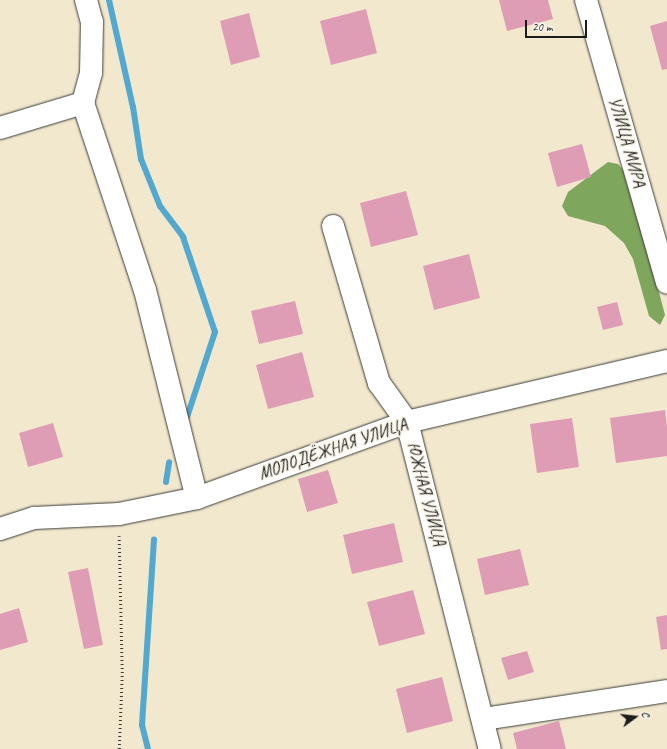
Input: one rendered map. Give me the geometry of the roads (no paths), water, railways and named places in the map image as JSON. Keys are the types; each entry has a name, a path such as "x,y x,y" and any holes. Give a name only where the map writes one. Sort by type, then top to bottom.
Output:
{"street":[{"path":"86,0 92,22 91,73 83,103 146,290 196,498"},
{"name":"УЛИЦА МИРА","path":"586,0 667,283"},
{"path":"0,128 83,103"},
{"name":"ЮЖНАЯ УЛИЦА","path":"333,226 379,382 407,422 484,719 490,749"},
{"name":"МОЛОДЁЖНАЯ УЛИЦА","path":"0,529 34,518 119,514 196,498 407,422 667,361"},
{"path":"484,719 667,691"}],"waterway":[{"path":"109,0 133,107 141,159 160,206 183,237 215,332 186,420"},
{"path":"166,482 169,462"},
{"path":"148,749 142,725 154,539"}]}
